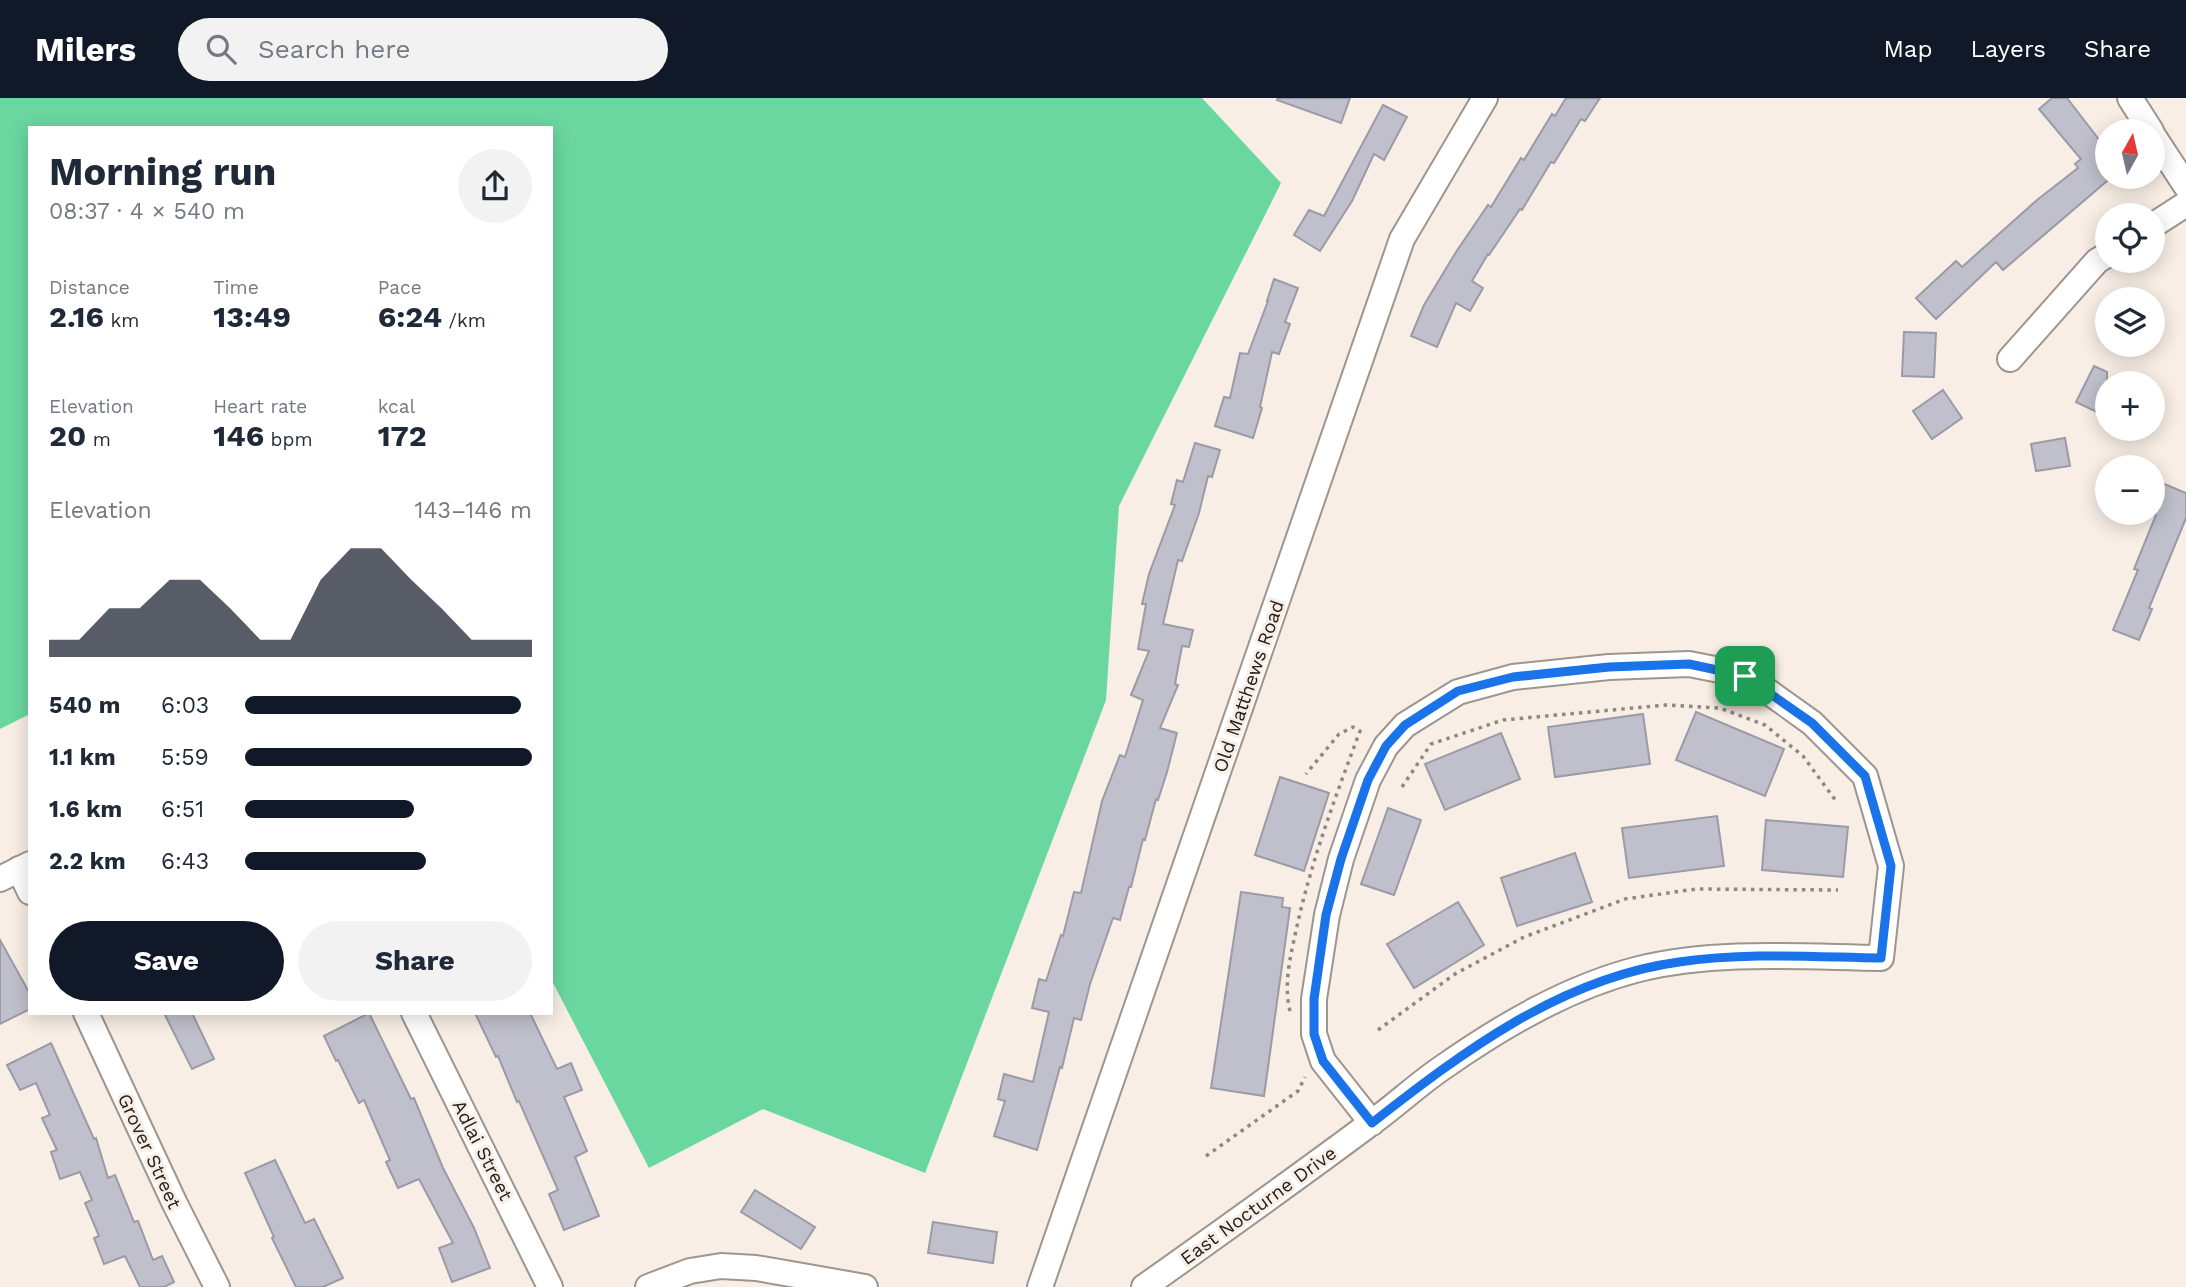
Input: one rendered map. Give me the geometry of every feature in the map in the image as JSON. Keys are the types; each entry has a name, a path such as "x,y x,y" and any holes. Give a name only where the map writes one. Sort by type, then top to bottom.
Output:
{"street":[{"name":"Old Matthews Road","path":"1040,1287 1402,239 1485,98"},
{"path":"2130,98 2144,119"},
{"path":"2165,153 2186,186"},
{"path":"2165,218 2186,204"},
{"path":"2010,359 2095,263"},
{"name":"East Nocturne Drive","path":"1144,1287 1372,1123 1440,1069 1505,1027 1550,1003 1599,982 1679,962 1730,957 1881,958 1891,866 1865,776 1812,723 1745,676 1689,664 1609,667 1513,677 1458,691 1405,725 1386,746 1368,780 1341,859 1326,915 1314,999 1314,1034 1323,1061 1372,1123"},
{"path":"16,871 28,889"},
{"name":"Grover Street","path":"87,1015 217,1287"},
{"name":"Adlai Street","path":"415,1015 550,1287"},
{"path":"648,1287 690,1271 721,1266 755,1268 865,1287"}],"path":[{"path":"1402,787 1431,744 1503,720 1667,705 1720,708 1765,725 1802,756 1836,801"},
{"path":"1378,1030 1455,974 1524,937 1625,899 1696,889 1838,890"}],"green space":[{"path":"0,98 1202,98 1281,183 1119,506 1106,700 925,1173 763,1109 649,1168 553,983 553,126 28,126 28,715 0,729"}],"building":[{"path":"1350,98 1341,123 1277,100"},
{"path":"1566,98 1600,98 1585,121 1581,119 1522,210 1520,209 1488,254 1472,281 1483,288 1470,311 1456,303 1437,347 1411,336 1424,305 1456,252 1488,205 1491,207 1521,158 1524,160 1552,114 1555,116"},
{"path":"2052,98 2067,98 2095,134 2095,189 2098,189 2003,270 1996,262 1936,319 1916,298 1956,261 1962,267 2037,200 2078,168 2075,164 2081,159 2039,109"},
{"path":"1383,105 1407,117 1384,160 1374,154 1352,201 1320,251 1294,235 1309,210 1324,216"},
{"path":"1274,279 1298,288 1285,322 1290,324 1279,354 1272,352 1260,407 1262,408 1253,438 1215,426 1224,397 1230,398 1240,353 1248,354"},
{"path":"1904,332 1936,333 1934,377 1902,376"},
{"path":"2094,366 2105,371 2095,371 2095,411 2076,402"},
{"path":"1943,390 1962,418 1932,439 1913,411"},
{"path":"2065,438 2070,466 2036,471 2031,444"},
{"path":"1195,443 1220,450 1212,477 1208,476 1199,513 1182,561 1178,560 1163,624 1193,630 1189,647 1182,646 1175,684 1178,685 1160,728 1177,733 1120,920 1113,918 1090,984 1081,1020 1074,1018 1037,1150 994,1136 1005,1101 998,1099 1004,1074 1033,1082 1049,1012 1032,1008 1039,979 1046,981 1061,935 1063,936 1074,892 1081,893 1102,801 1120,755 1125,757 1143,700 1131,695 1149,651 1138,649 1146,604 1142,604 1149,574 1175,505 1171,504 1177,480 1183,482"},
{"path":"2165,484 2186,493 2186,518 2149,608 2152,609 2139,640 2113,630 2138,570 2134,569 2152,525 2165,525"},
{"path":"1696,712 1784,749 1765,796 1676,760"},
{"path":"1643,714 1650,764 1555,777 1548,727"},
{"path":"1501,733 1520,779 1445,810 1425,764"},
{"path":"1280,777 1329,793 1304,871 1255,855"},
{"path":"1388,808 1421,820 1394,895 1361,884"},
{"path":"1717,816 1724,866 1629,878 1622,828"},
{"path":"1766,820 1848,827 1843,877 1762,870"},
{"path":"1575,853 1592,902 1517,926 1501,878"},
{"path":"1241,892 1283,898 1282,907 1290,908 1264,1096 1211,1088"},
{"path":"1458,902 1484,945 1414,988 1387,944"},
{"path":"0,940 28,990 28,1010 0,1024"},
{"path":"165,1015 193,1015 214,1059 192,1069"},
{"path":"370,1015 411,1099 414,1098 490,1268 452,1282 439,1248 453,1243 419,1179 398,1188 386,1162 390,1160 364,1100 359,1103 324,1036"},
{"path":"476,1015 531,1015 557,1069 571,1063 582,1090 564,1097 587,1151 575,1157 599,1216 564,1230 549,1194 558,1190 519,1101 517,1102 498,1056 496,1057"},
{"path":"51,1043 94,1139 96,1138 108,1178 115,1175 134,1222 138,1221 153,1260 162,1256 174,1282 164,1287 140,1287 125,1256 104,1264 94,1238 99,1236 85,1203 92,1200 80,1172 60,1179 51,1152 57,1150 42,1118 50,1115 36,1083 20,1090 7,1065"},
{"path":"275,1160 305,1223 314,1219 343,1278 323,1287 296,1287 245,1173"},
{"path":"755,1190 815,1227 801,1249 741,1212"},
{"path":"933,1222 997,1232 993,1263 928,1253"}],"route":[{"path":"1689,664 1745,676 1812,723 1865,776 1891,866 1881,958 1743,956 1679,962 1599,982 1550,1003 1505,1027 1440,1069 1372,1123 1323,1061 1314,1034 1314,999 1326,915 1341,859 1368,780 1386,746 1405,725 1458,691 1513,677 1609,667 1689,664"}]}
